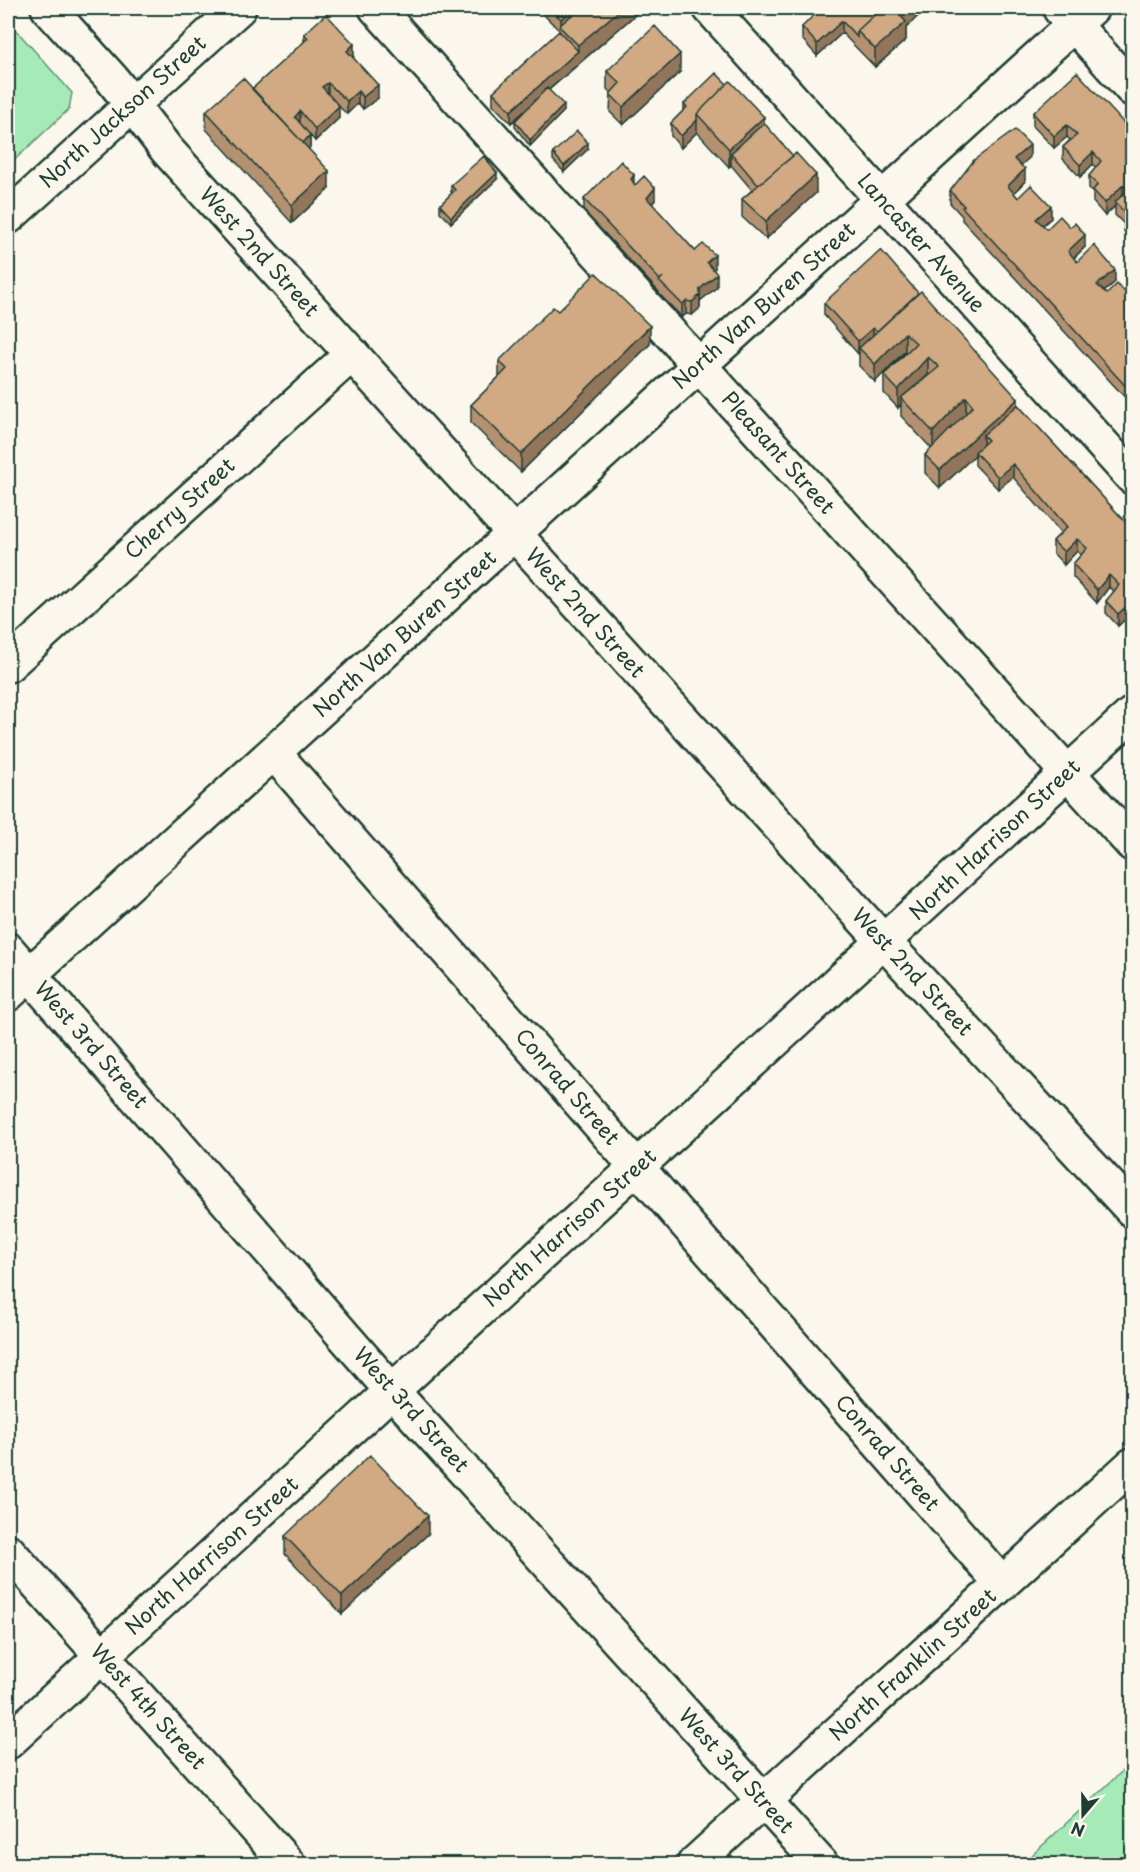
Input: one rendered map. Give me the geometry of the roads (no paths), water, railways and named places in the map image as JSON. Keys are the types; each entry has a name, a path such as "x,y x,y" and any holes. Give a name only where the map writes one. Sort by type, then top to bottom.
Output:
{"street":[{"name":"West 2nd Street","path":"48,8 112,79 166,150 884,942 1132,1210"},
{"name":"North Jackson Street","path":"8,217 238,8"},
{"name":"Pleasant Street","path":"376,8 1132,844"},
{"name":"Lancaster Avenue","path":"710,8 1132,477"},
{"name":"North Van Buren Street","path":"18,984 881,199 1075,13"},
{"path":"1075,13 1132,89"},
{"name":"Cherry Street","path":"8,664 352,354"},
{"name":"North Harrison Street","path":"8,1743 1132,714"},
{"name":"Conrad Street","path":"274,753 1002,1584"},
{"name":"West 3rd Street","path":"8,950 18,984 392,1391 821,1864"},
{"name":"North Franklin Street","path":"694,1864 1132,1465"},
{"name":"West 4th Street","path":"8,1551 288,1864"}]}
